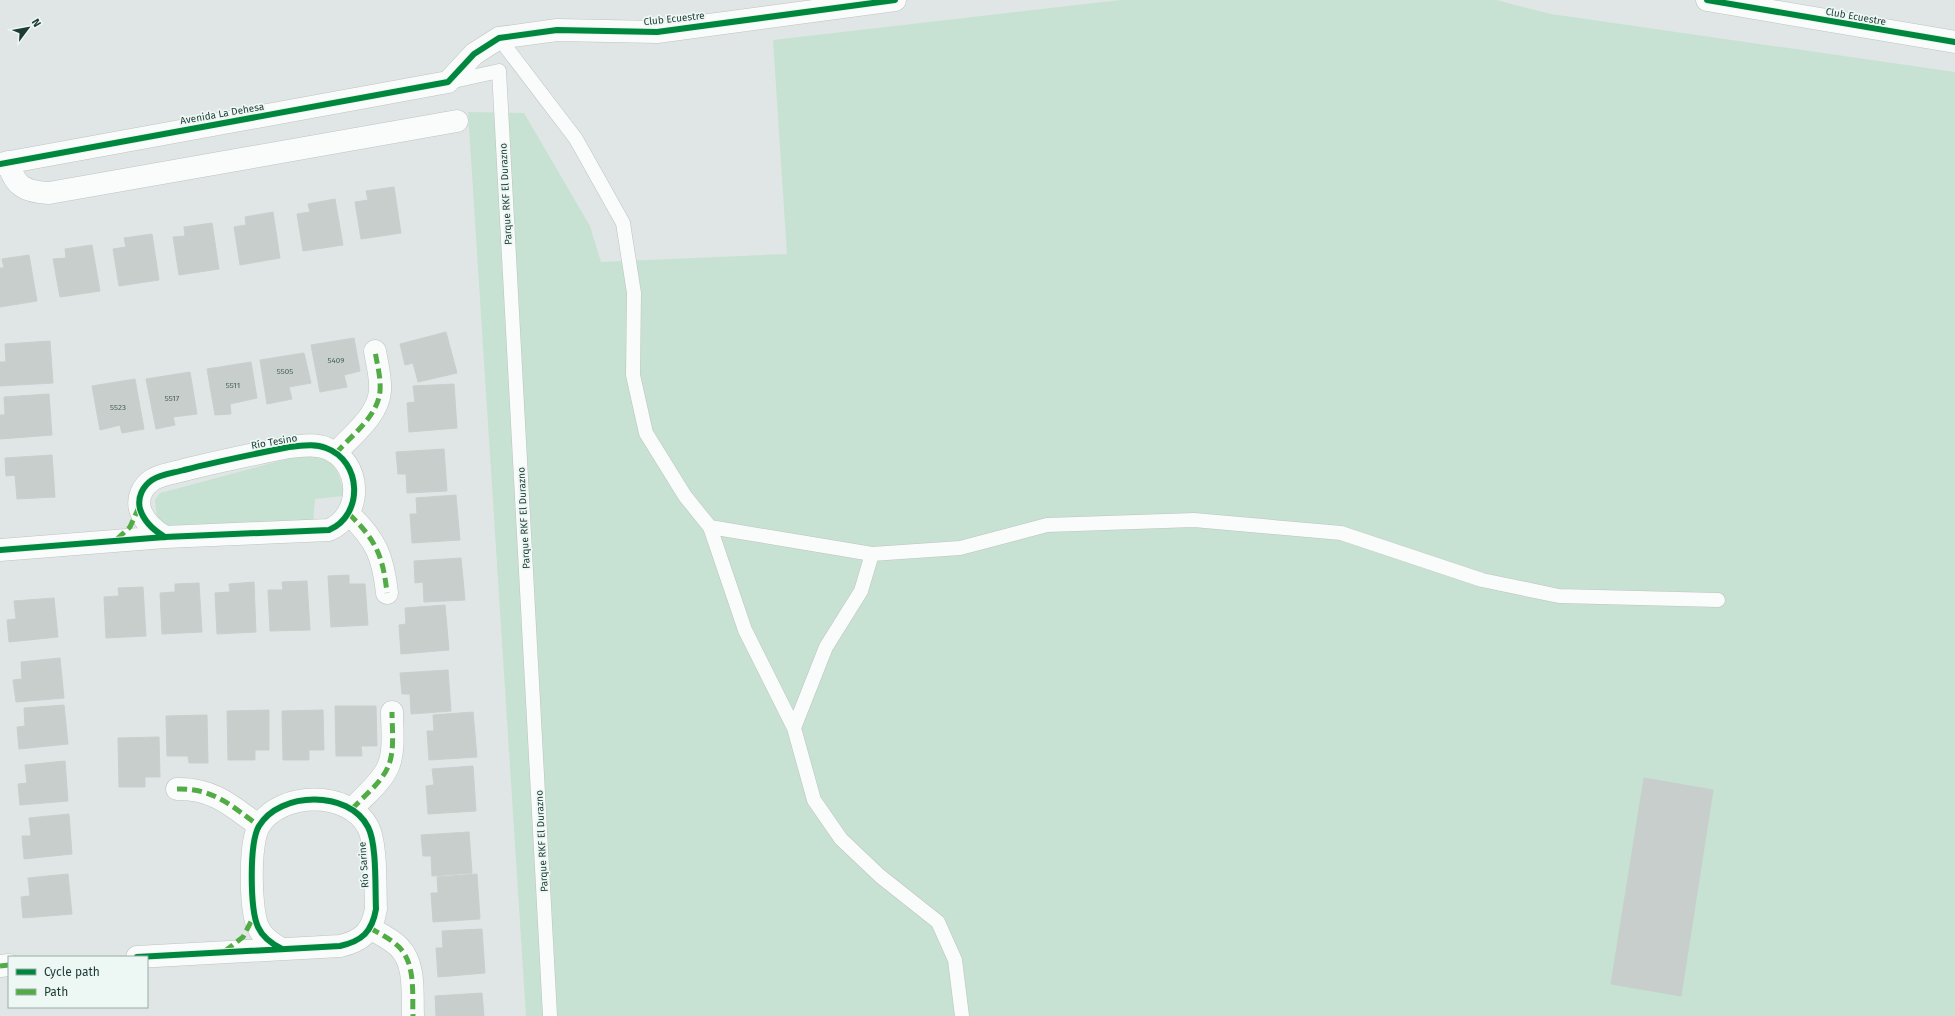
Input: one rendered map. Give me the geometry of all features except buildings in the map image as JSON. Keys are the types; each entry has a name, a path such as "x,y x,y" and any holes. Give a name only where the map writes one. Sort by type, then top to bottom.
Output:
{"street":[{"name":"Club Ecuestre","path":"448,82 474,54 499,38 557,30 657,32 895,0"},
{"name":"Club Ecuestre","path":"1707,0 1955,42"},
{"name":"Avenida La Dehesa","path":"448,82 4,163 21,186 38,193 49,193 457,121"},
{"path":"0,550 113,541 320,531 337,526 349,514 354,497 351,474 345,462 336,453 370,416 378,402 380,382 375,351"},
{"name":"Río Tesino","path":"113,541 124,535 130,527 139,506 141,492 146,485 154,479 289,447 314,445 336,453"},
{"path":"139,506 143,517 149,526 165,538"},
{"path":"349,514 371,538 380,554 385,569 387,593"},
{"path":"352,809 381,778 388,767 392,751 392,712"},
{"path":"177,789 192,789 219,797 259,826"},
{"name":"Río Sarine","path":"148,956 282,949 346,945 353,943 364,936 370,928 376,909 372,840 368,828 361,817 352,809 339,803 324,801 294,801 274,809 259,826 254,838 252,850 254,916 258,928 265,938 282,949"},
{"name":"Río Sarine","path":"224,952 244,937 254,916"},
{"path":"370,928 399,946 408,962 413,1016"}],"lane":[{"path":"499,38 576,139 623,223 634,293 633,375 646,433 685,496 710,527 745,630 794,728 814,800 841,839 880,876 938,922 955,960 962,1016"},
{"name":"Parque RKF El Durazno","path":"448,82 498,71 550,1016"},
{"path":"710,527 872,554 960,548 1047,525 1194,520 1341,532 1482,580 1559,596 1718,600"},
{"path":"794,728 826,648 861,591 872,554"}],"green space":[{"path":"1120,0 1496,0 1551,14 1955,72 1955,1016 526,1016 468,112 524,113 590,226 601,262 787,254 773,40"},
{"path":"303,455 322,457 331,463 338,473 344,496 315,499 313,524 164,527 157,518 155,500 160,493"}],"marked path":[{"path":"336,453 363,425 375,409 380,391 379,371 375,351"},
{"path":"117,539 130,527 139,507"},
{"path":"349,514 366,532 377,549 383,569 387,593"},
{"path":"352,809 377,784 388,767 392,754 392,712"},
{"path":"177,789 190,789 212,795 231,805 259,826"},
{"path":"225,951 243,937 254,916"},
{"path":"370,928 399,947 408,962 411,971 413,989 413,1016"},
{"path":"0,966 8,965"}],"cycle path":[{"path":"0,164 448,82 474,54 499,38 557,30 657,32 895,0"},
{"path":"1707,0 1955,42"},
{"path":"0,550 165,537 329,530 340,523 348,513 353,501 354,488 352,476 347,464 338,455 321,446 312,445 289,447 163,475 152,480 146,485 140,496 139,505 147,522 157,532 165,537"},
{"path":"148,956 340,946 360,938 372,924 376,909 373,844 368,827 359,815 346,806 331,801 298,801 282,806 269,814 259,826 256,834 252,861 252,892 255,918 262,934 271,943 282,949"}]}
